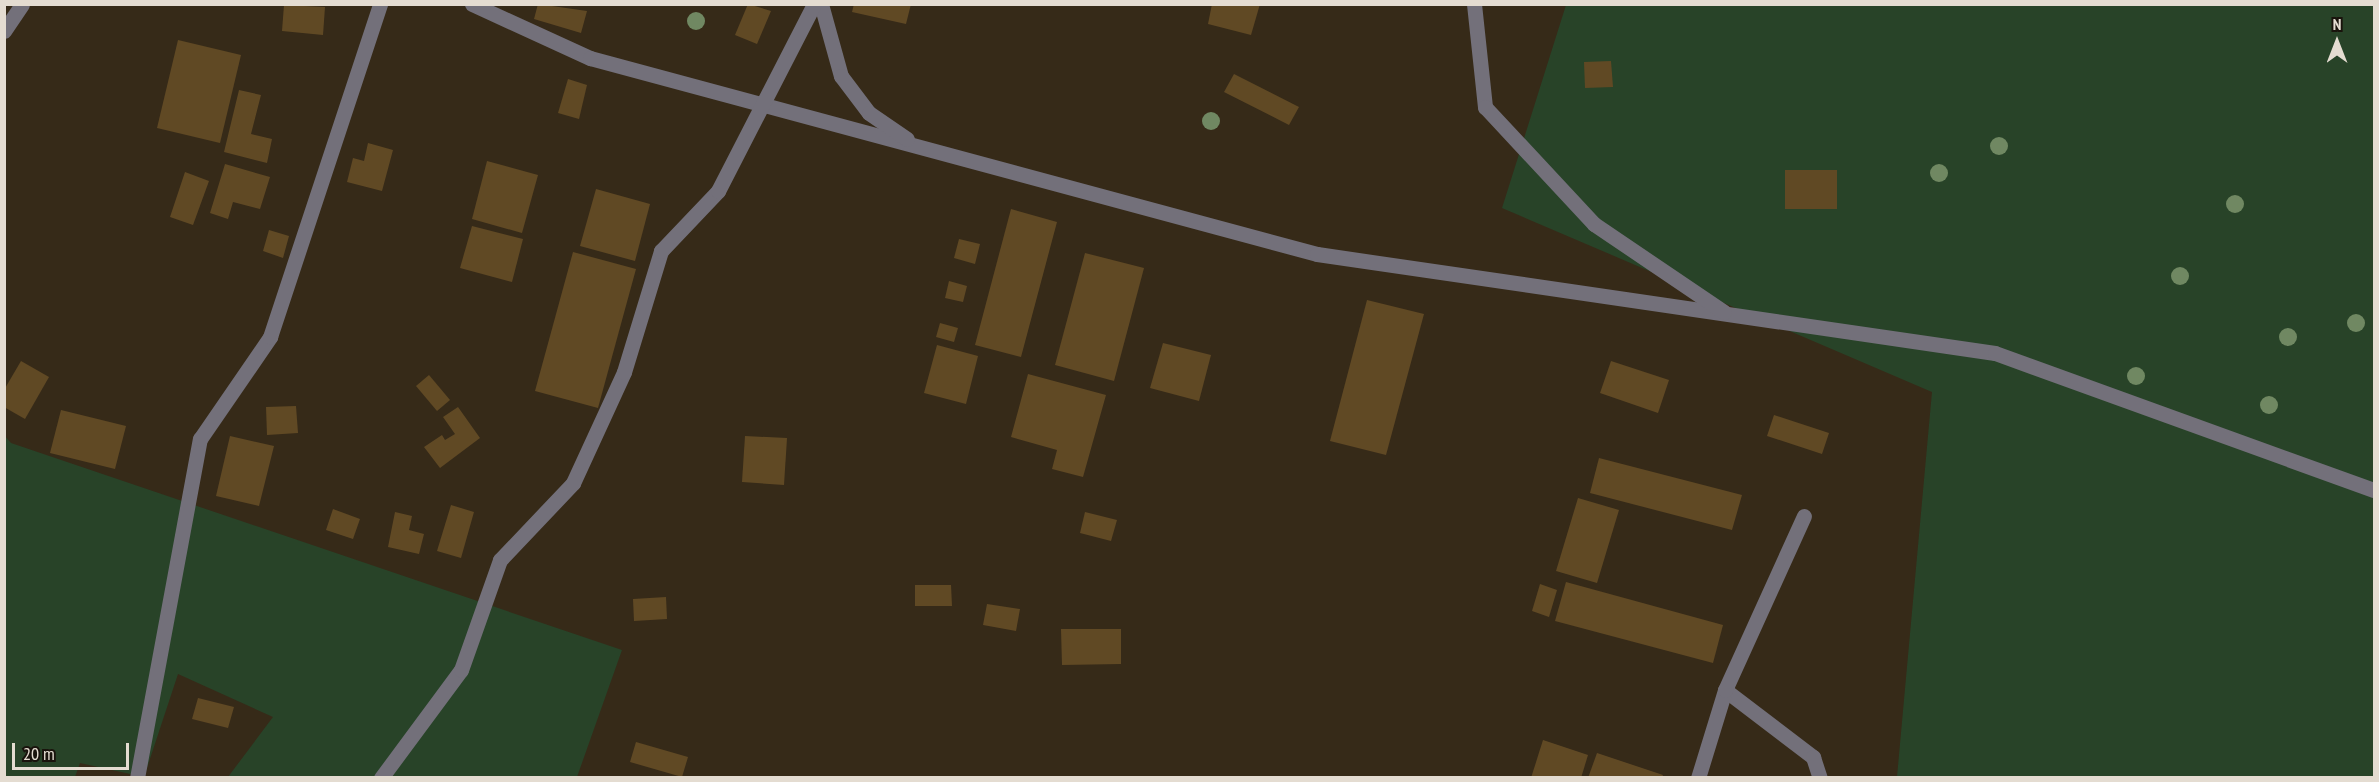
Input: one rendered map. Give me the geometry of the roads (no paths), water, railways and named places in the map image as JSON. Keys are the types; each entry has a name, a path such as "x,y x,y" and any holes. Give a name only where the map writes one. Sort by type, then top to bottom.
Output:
{"street":[{"path":"4,31 22,4"},
{"path":"137,777 200,439 270,337 380,4"},
{"path":"472,4 590,58 1317,255 1995,353 2374,490"},
{"path":"381,777 461,670 500,560 573,483 624,372 661,251 718,192 759,103 814,4"},
{"path":"821,4 841,76 869,113 917,146"},
{"path":"1474,4 1485,107 1594,224 1726,314"},
{"path":"1698,777 1725,690 1804,516"},
{"path":"1725,690 1813,757 1820,777"}]}
